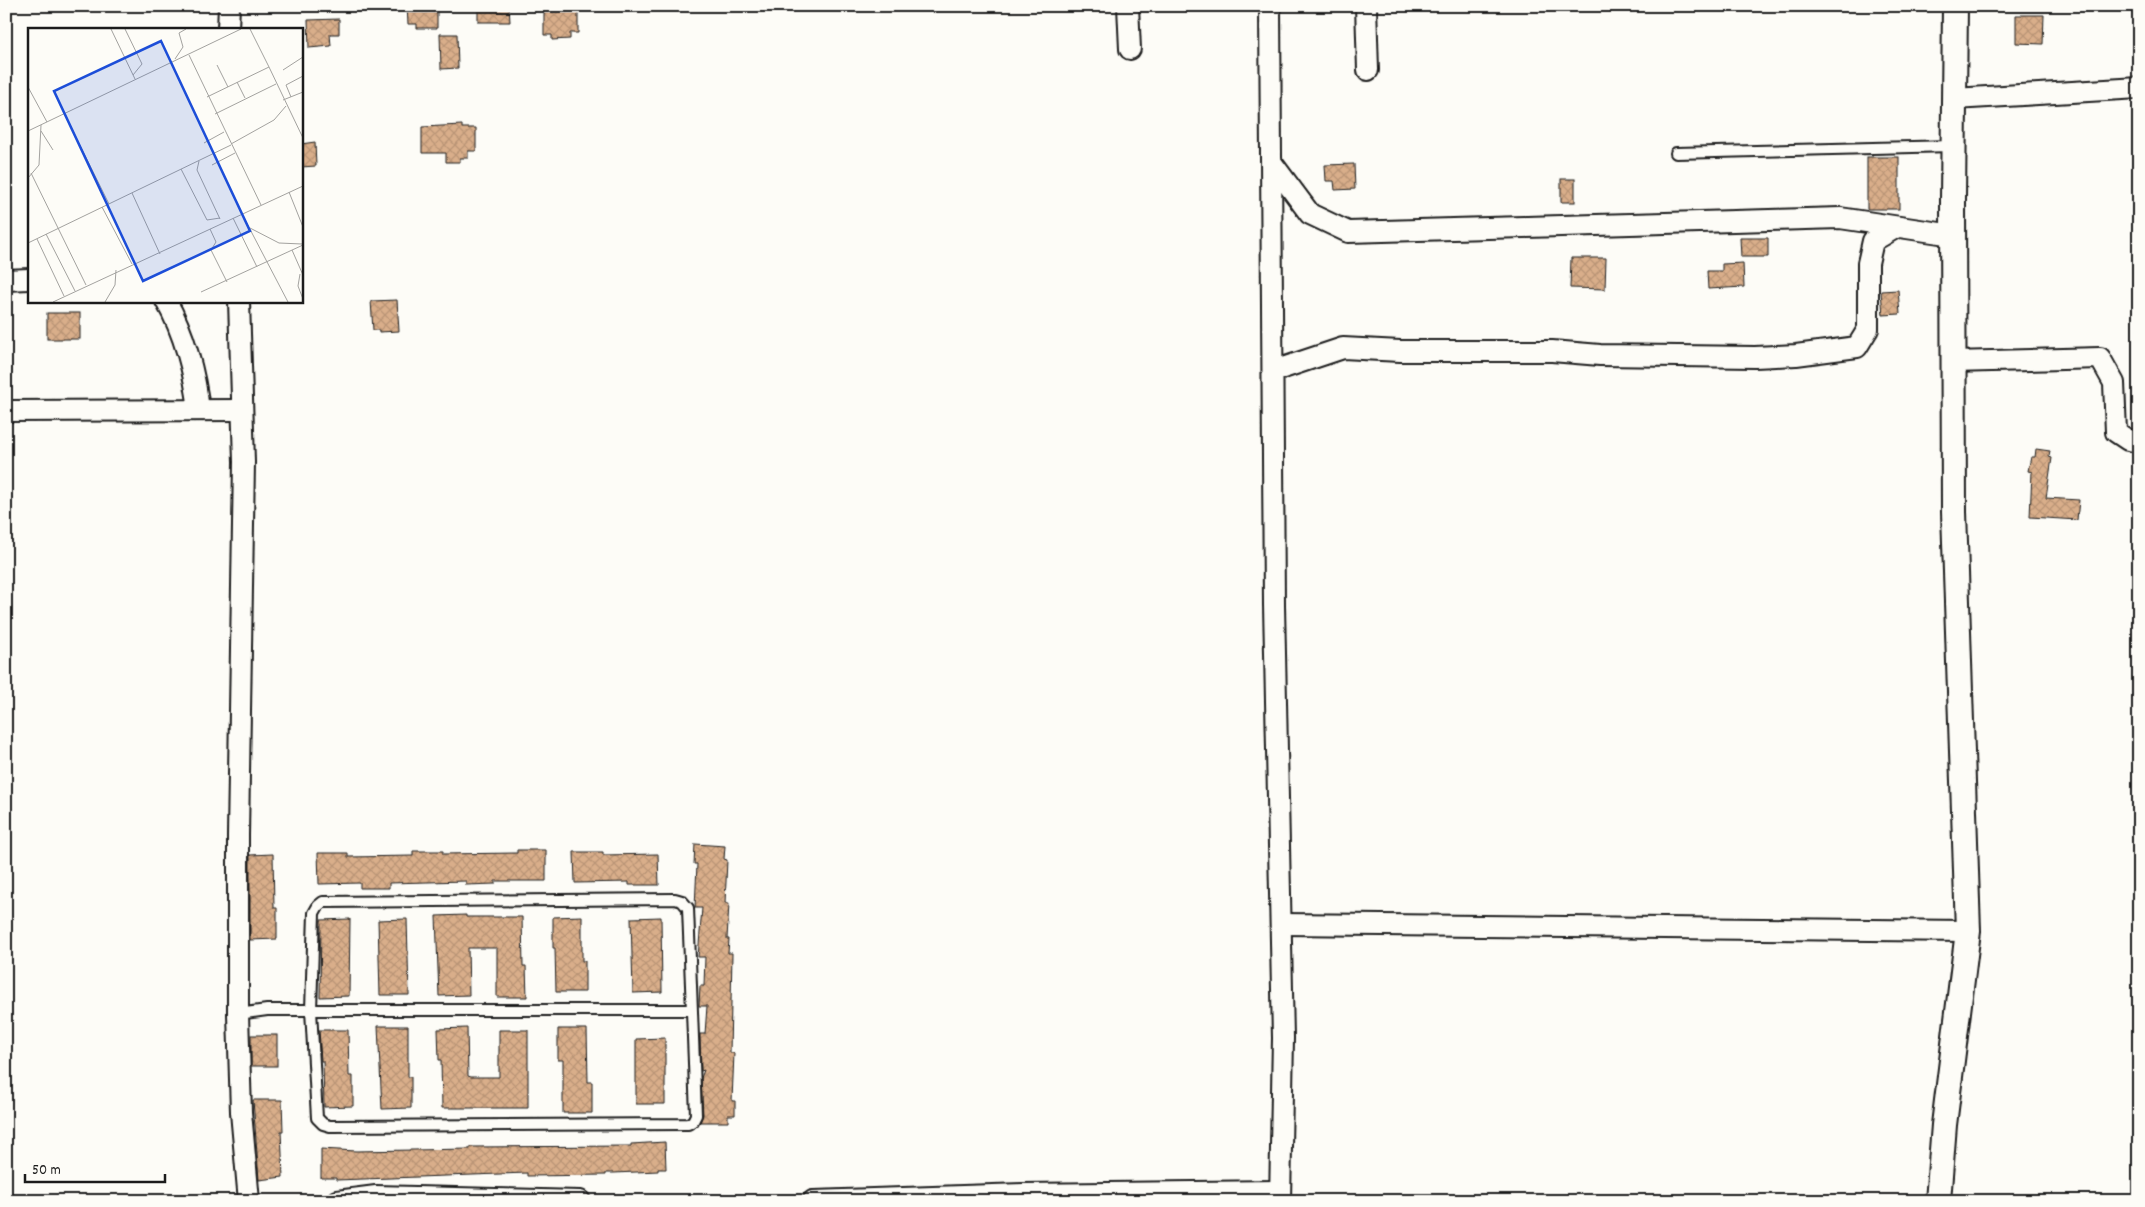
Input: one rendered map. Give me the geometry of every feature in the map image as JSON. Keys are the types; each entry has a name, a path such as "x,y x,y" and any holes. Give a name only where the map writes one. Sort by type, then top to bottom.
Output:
{"street":[{"path":"228,28 229,6"},
{"path":"1128,6 1130,49"},
{"path":"813,1201 1023,1194 1280,1196 1283,1038 1274,605 1274,371 1270,6"},
{"path":"1366,6 1368,70"},
{"path":"1938,1201 1944,1125 1968,932 1954,522 1954,6"},
{"path":"1954,99 2139,88"},
{"path":"1272,163 1310,214 1348,232 1840,218 1953,236"},
{"path":"1274,371 1343,348 1400,351 1552,351 1600,355 1756,357 1796,355 1857,347 1868,329 1868,263 1873,240 1897,226"},
{"path":"6,280 28,279"},
{"path":"166,302 190,365 197,389 199,410"},
{"path":"239,302 244,462 238,846 238,1014 241,1112 249,1201"},
{"path":"1953,362 2100,358 2114,383 2116,432 2128,440 2139,442"},
{"path":"6,411 242,410"},
{"path":"1281,924 1968,932"},
{"path":"337,1201 376,1196 580,1201"}],"lane":[{"path":"1676,153 1953,146"},
{"path":"665,899 682,901 688,908 696,1114 693,1121 688,1124 330,1126 323,1124 317,1118 311,1010 314,913 323,902 665,899"},
{"path":"238,1014 267,1010 691,1010"}],"building":[{"path":"407,6 437,6 437,28 417,28 417,24 408,24"},
{"path":"478,6 509,6 510,22 478,22"},
{"path":"544,6 578,6 578,33 570,33 570,39 552,40 552,35 544,35"},
{"path":"2016,15 2044,15 2043,44 2016,43"},
{"path":"339,19 339,34 330,34 331,46 309,48 308,20"},
{"path":"440,34 457,34 458,68 441,69"},
{"path":"462,125 462,128 476,128 476,151 468,151 468,158 460,158 460,162 446,162 446,153 422,153 422,127"},
{"path":"315,142 316,166 302,167 302,144"},
{"path":"1867,157 1899,157 1899,209 1867,209"},
{"path":"1354,164 1355,189 1335,190 1334,181 1326,181 1325,165"},
{"path":"1561,179 1575,179 1575,202 1561,202"},
{"path":"1740,238 1768,238 1768,257 1741,257"},
{"path":"1571,258 1606,258 1605,289 1570,288"},
{"path":"1743,263 1744,287 1708,289 1707,271 1722,271 1722,264"},
{"path":"1898,290 1900,314 1883,315 1881,291"},
{"path":"397,300 399,331 379,332 379,330 373,330 371,301"},
{"path":"47,313 80,313 80,339 47,339"},
{"path":"2036,449 2050,451 2049,457 2052,458 2046,498 2079,500 2077,520 2030,517 2032,472 2028,471 2031,457 2035,457"},
{"path":"695,844 725,846 724,859 727,860 725,903 729,903 728,953 732,953 730,1053 734,1053 732,1101 735,1101 735,1115 728,1115 728,1122 700,1122 703,1115 701,1078 704,1070 701,1071 700,1034 705,1034 707,1006 699,1006 700,986 704,986 705,957 698,957 702,908 695,908 697,864 694,864"},
{"path":"517,850 546,850 546,881 495,881 495,884 466,885 466,881 389,883 389,888 360,888 360,883 319,884 318,853 348,853 348,857 413,856 413,851 443,851 443,854 517,853"},
{"path":"574,852 603,852 603,855 658,854 659,885 629,885 629,882 575,883"},
{"path":"273,854 274,908 277,908 277,939 250,940 250,855"},
{"path":"466,915 466,917 522,917 523,966 526,966 527,997 497,997 497,948 468,948 469,995 439,996 436,916"},
{"path":"582,916 582,961 585,961 585,992 556,992 553,917"},
{"path":"661,917 662,992 633,993 631,918"},
{"path":"350,919 349,996 320,997 321,920"},
{"path":"407,919 409,995 380,995 378,920"},
{"path":"378,1026 408,1026 408,1077 411,1077 411,1108 382,1109"},
{"path":"467,1028 468,1076 471,1077 499,1077 499,1030 528,1030 528,1108 442,1108 438,1029"},
{"path":"558,1029 587,1029 588,1082 592,1082 592,1113 563,1113 563,1060 558,1060"},
{"path":"319,1030 348,1030 349,1076 353,1076 353,1106 324,1107 323,1061 321,1061"},
{"path":"251,1035 277,1035 277,1066 251,1066"},
{"path":"665,1038 665,1104 636,1104 636,1039"},
{"path":"253,1100 282,1100 283,1177 259,1180"},
{"path":"665,1142 666,1169 658,1169 658,1171 606,1173 606,1175 527,1176 527,1173 336,1180 336,1178 321,1178 321,1149 356,1151 470,1149 470,1147 631,1146 631,1144"}]}
